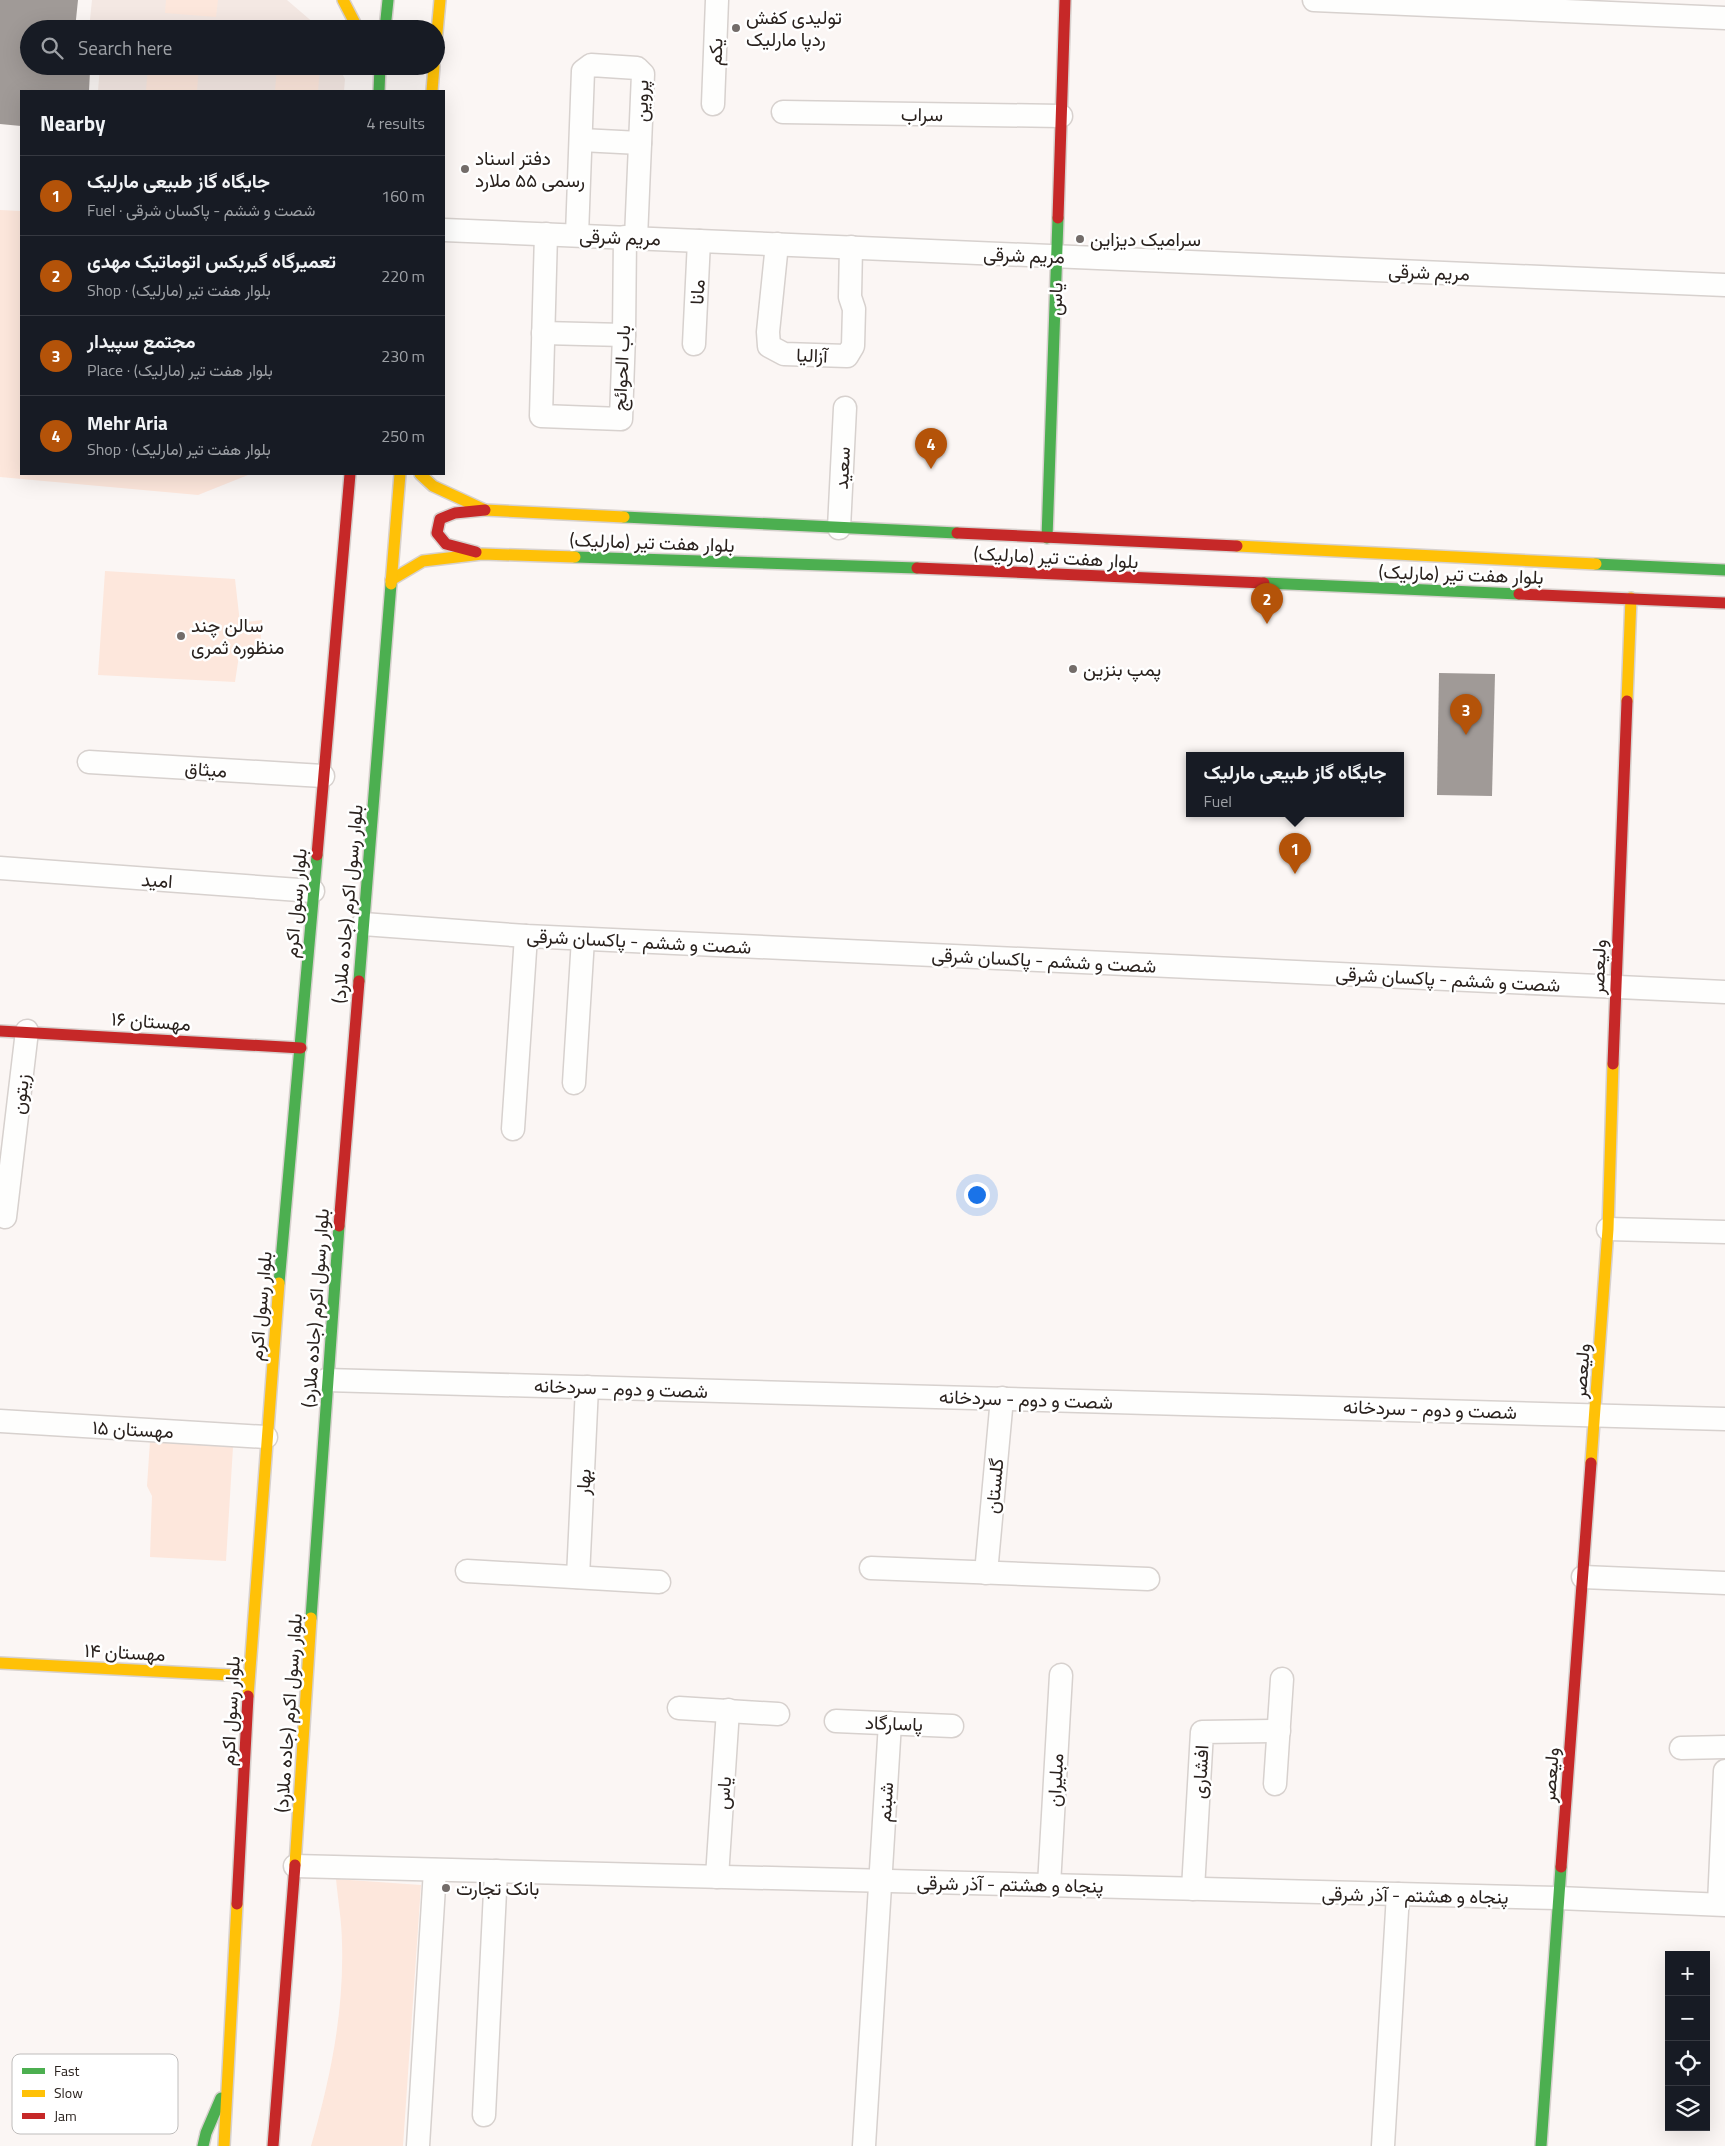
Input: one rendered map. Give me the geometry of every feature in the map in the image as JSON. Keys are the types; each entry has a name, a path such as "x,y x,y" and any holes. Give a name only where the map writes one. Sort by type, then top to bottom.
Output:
{"main road":[{"path":"343,0 353,20"},
{"path":"386,20 388,0"},
{"path":"438,20 440,0"},
{"name":"یاس","path":"1047,538 1065,0"},
{"path":"378,75 378,90"},
{"path":"432,90 433,75"},
{"name":"بلوار رسول اکرم","path":"224,2145 249,1676 266,1437 350,475"},
{"name":"بلوار رسول اکرم (جاده ملارد)","path":"273,2146 295,1866 326,1380 400,475"},
{"name":"بلوار هفت تیر (مارلیک)","path":"421,475 433,486 485,510 1725,570"},
{"path":"482,554 446,544 437,533 440,519 455,514 485,510"},
{"name":"بلوار هفت تیر (مارلیک)","path":"392,580 423,562 482,554 897,567 1725,602"},
{"name":"ولیعصر","path":"1541,2146 1558,1898 1596,1414 1608,1228 1615,987 1632,598"},
{"name":"مهستان ۱۶","path":"0,1031 27,1031 300,1048"},
{"name":"مهستان ۱۴","path":"0,1663 249,1676"},
{"path":"203,2146 206,2133 228,2083"},
{"path":"279,2085 288,2116"}],"street":[{"name":"یکم","path":"713,104 716,0"},
{"path":"1314,0 1725,18"},
{"name":"پروین","path":"577,235 583,71 591,65 641,70 643,74 640,143 630,238"},
{"name":"سراب","path":"783,112 1061,116"},
{"path":"581,140 640,143"},
{"name":"مریم شرقی","path":"445,230 1725,285"},
{"name":"باب الحوائج","path":"546,234 541,416 620,419 630,238"},
{"name":"مانا","path":"694,344 700,240"},
{"name":"آزالیا","path":"777,244 768,332 769,346 784,354 847,356 853,346 854,327 854,309 850,297 849,277 851,247"},
{"path":"543,334 624,335"},
{"name":"سعید","path":"839,528 845,408"},
{"name":"میثاق","path":"89,762 323,776"},
{"name":"امید","path":"0,868 313,891"},
{"name":"شصت و ششم - پاکسان شرقی","path":"363,924 526,936 1725,992"},
{"path":"513,1129 526,936"},
{"path":"574,1083 583,938"},
{"name":"زیتون","path":"5,1217 27,1031"},
{"path":"1608,1228 1725,1232"},
{"name":"شصت و دوم - سردخانه","path":"326,1380 1725,1419"},
{"name":"بهار","path":"578,1577 587,1387"},
{"name":"گلستان","path":"986,1573 1002,1398"},
{"name":"مهستان ۱۵","path":"0,1421 266,1437"},
{"path":"871,1568 1148,1579"},
{"path":"467,1571 659,1582"},
{"path":"1583,1577 1725,1582"},
{"name":"مبلیران","path":"1049,1885 1061,1675"},
{"path":"1275,1784 1282,1679"},
{"path":"678,1708 778,1714"},
{"name":"یاس","path":"717,1877 728,1710"},
{"name":"پاسارگاد","path":"836,1721 952,1726"},
{"name":"شبنم","path":"864,2146 890,1723"},
{"name":"افشاری","path":"1193,1889 1202,1732 1279,1731"},
{"path":"1680,1748 1725,1748"},
{"path":"1722,1904 1725,1771"},
{"name":"پنجاه و هشتم - آذر شرقی","path":"295,1866 1558,1898 1722,1904"},
{"path":"418,2146 435,1870"},
{"path":"484,2114 496,1871"},
{"path":"1383,2146 1398,1894"}],"shaded area":[{"path":"92,0 287,0 310,20 90,20"},
{"path":"166,0 218,0 216,17 165,13"},
{"path":"99,75 343,75 345,79 344,90 98,90"},
{"path":"147,75 198,75 197,90 146,90"},
{"path":"276,75 319,75 318,90 275,90"},
{"path":"0,210 20,211 20,475 248,475 198,495 0,477"},
{"name":"سالن چند منظوره ثمری","path":"105,571 235,579 240,623 262,620 260,651 240,649 235,682 98,675"},
{"path":"150,1441 233,1447 226,1561 150,1557 152,1496 147,1486"},
{"path":"336,1879 421,1885 403,2146 311,2146 330,2071 341,1995 342,1936"}],"building":[{"path":"0,0 78,0 76,20 20,20 20,75 90,75 89,90 20,90 20,126 0,124"},
{"path":"1439,673 1495,674 1492,796 1437,795"}],"traffic: fast":[{"path":"386,20 388,0"},
{"path":"379,90 380,75"},
{"path":"1047,538 1058,218"},
{"path":"624,517 957,533"},
{"path":"575,557 917,568"},
{"path":"1596,564 1725,570"},
{"path":"1264,583 1519,594"},
{"path":"359,981 391,584"},
{"path":"279,1283 317,855"},
{"path":"311,1618 339,1226"},
{"path":"1541,2146 1561,1867"},
{"path":"203,2146 206,2133 221,2098"}],"traffic: slow":[{"path":"343,0 353,20"},
{"path":"438,20 440,0"},
{"path":"432,90 433,75"},
{"path":"391,584 400,475"},
{"path":"421,475 433,486 485,510 624,517"},
{"path":"1237,546 1596,564"},
{"path":"391,580 423,561 482,554 575,557"},
{"path":"1627,701 1631,598"},
{"path":"1591,1463 1608,1229 1613,1064"},
{"path":"248,1696 279,1283"},
{"path":"295,1865 311,1618"},
{"path":"0,1663 249,1676"},
{"path":"224,2146 237,1904"}],"traffic: jam":[{"path":"1058,218 1065,0"},
{"path":"317,855 350,475"},
{"path":"476,552 446,544 437,533 440,519 455,513 485,510"},
{"path":"957,533 1237,546"},
{"path":"917,568 1264,583"},
{"path":"1519,594 1725,603"},
{"path":"1613,1064 1627,701"},
{"path":"339,1226 359,981"},
{"path":"0,1031 301,1048"},
{"path":"1561,1867 1591,1463"},
{"path":"237,1904 248,1696"},
{"path":"273,2146 295,1865"}],"place":[{"name":"تولیدی کفش ردپا مارلیک","path":"736,28"},
{"name":"دفتر اسناد رسمی ۵۵ ملارد","path":"465,169"},
{"name":"سرامیک دیزاین","path":"1080,239"},
{"name":"Mehr Aria","path":"931,469"},
{"name":"تعمیرگاه گیربکس اتوماتیک مهدی","path":"1267,624"},
{"name":"سالن چند منظوره ثمری","path":"181,636"},
{"name":"پمپ بنزین","path":"1073,669"},
{"name":"مجتمع سپیدار","path":"1466,735"},
{"name":"جایگاه گاز طبیعی مارلیک","path":"1295,874"},
{"name":"بانک تجارت","path":"446,1888"}]}
